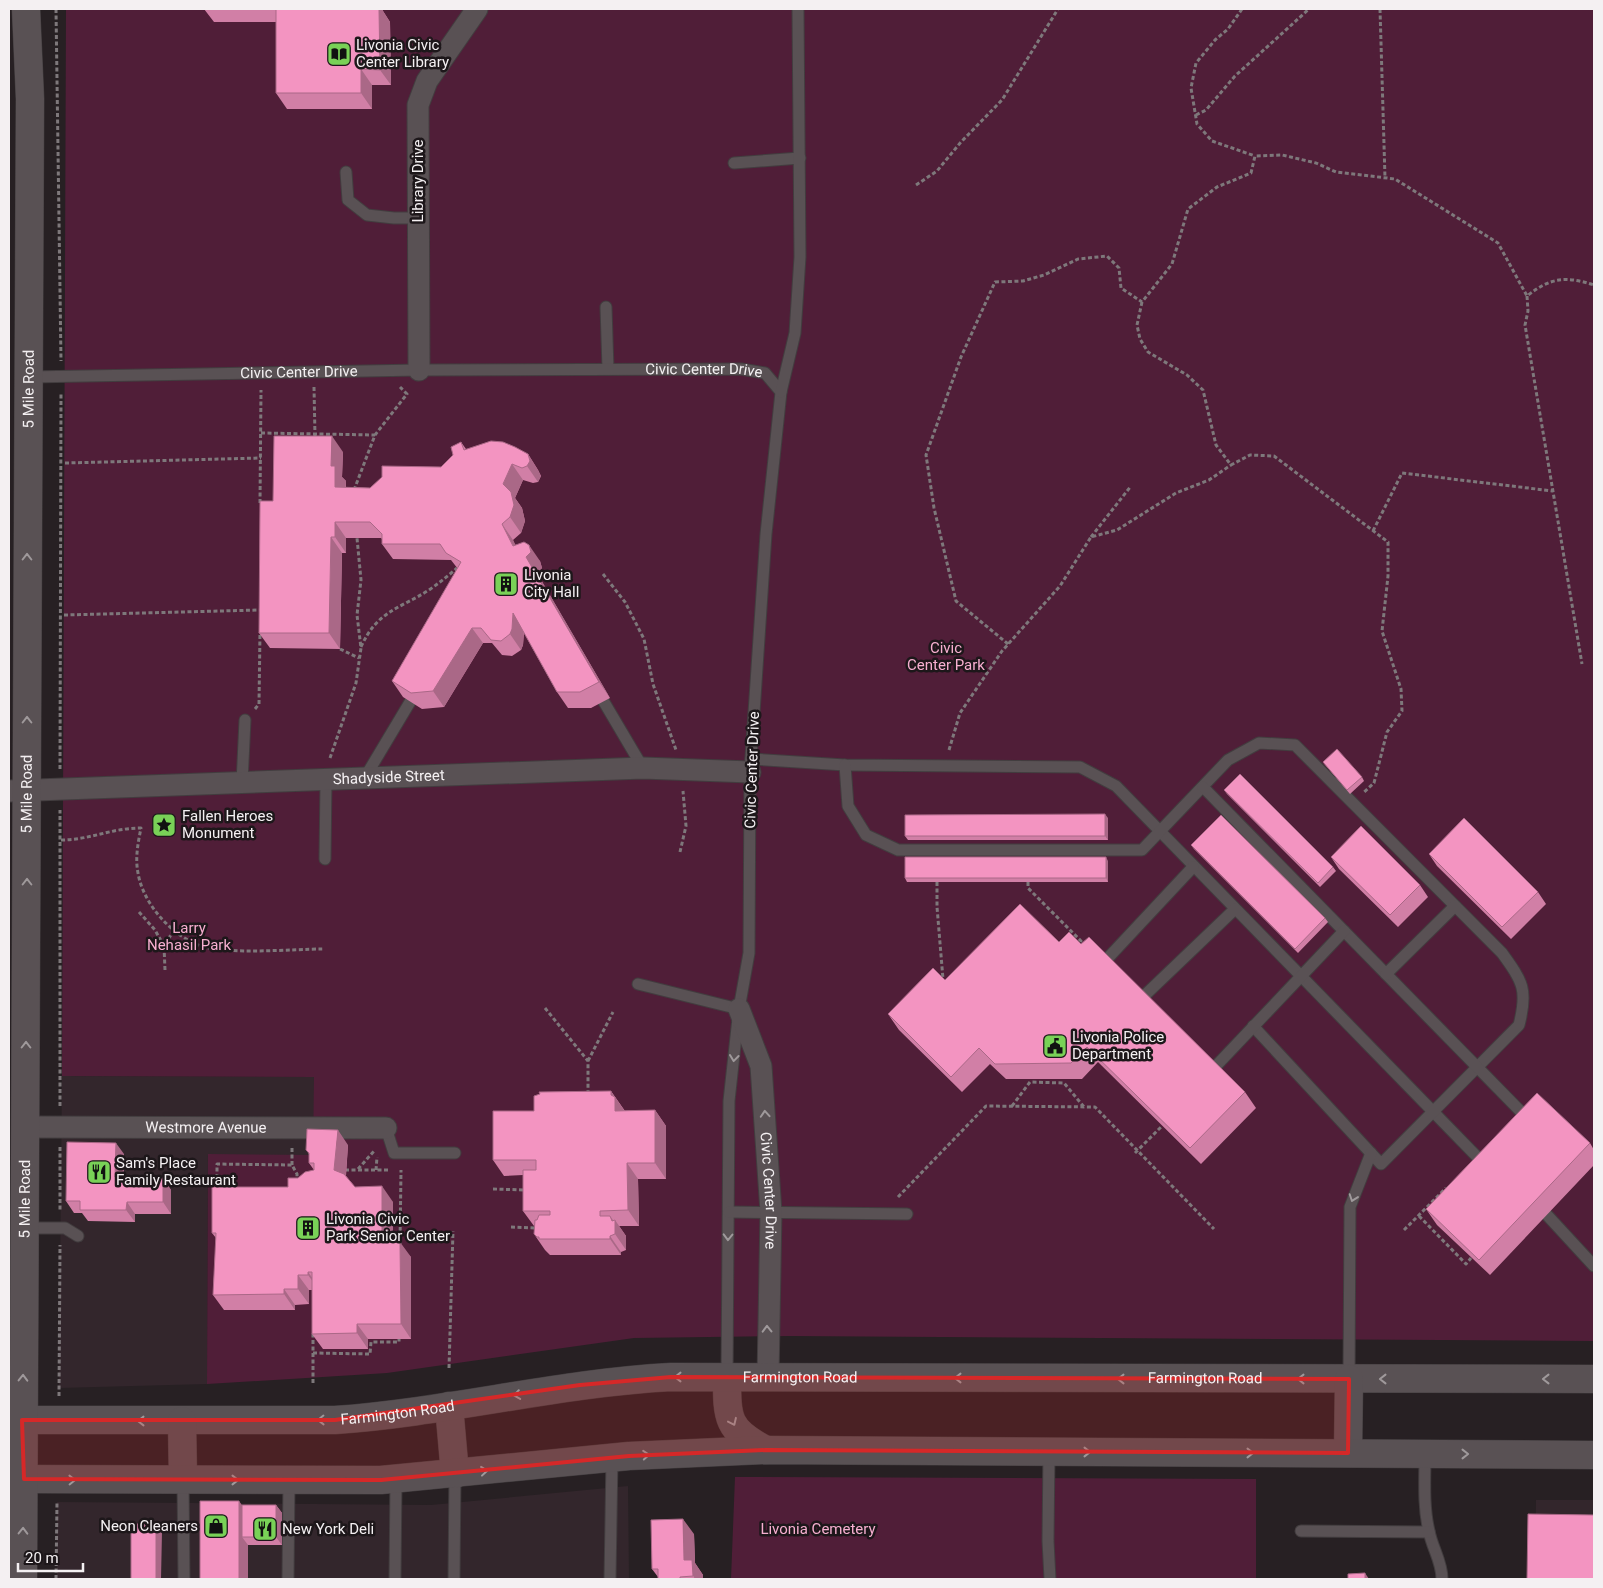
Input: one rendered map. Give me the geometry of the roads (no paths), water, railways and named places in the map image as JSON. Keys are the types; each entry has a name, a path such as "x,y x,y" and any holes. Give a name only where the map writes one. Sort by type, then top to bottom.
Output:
{"main road":[{"name":"5 Mile Road","path":"18,1574 16,1342 26,1228 26,1119 18,791 18,459 29,377 19,134 26,9"},
{"path":"9,1074 26,1119"},
{"path":"727,1377 730,1421 743,1438 766,1450"},
{"name":"Farmington Road","path":"16,1420 335,1420 376,1417 619,1380 727,1377 1594,1379"},
{"path":"1348,1453 1349,1379"},
{"path":"449,1406 455,1474"},
{"path":"182,1421 183,1480"},
{"path":"16,1479 396,1479 687,1452 766,1450 1594,1455"}],"street":[{"name":"Library Drive","path":"419,370 418,105 427,80 477,9"},
{"name":"Shadyside Street","path":"18,791 750,765"},
{"name":"Civic Center Drive","path":"740,1009 761,1066 770,1212 768,1378"},
{"name":"Westmore Avenue","path":"26,1119 386,1128"}],"lane":[{"path":"781,392 795,333 800,257 798,9"},
{"path":"734,163 800,158"},
{"path":"346,172 348,200 367,215 419,218"},
{"path":"606,307 608,369"},
{"name":"Civic Center Drive","path":"29,377 419,370 742,369 765,373 781,392 766,534 750,765 749,953 729,1101 727,1377"},
{"path":"364,779 410,702"},
{"path":"604,702 643,768"},
{"path":"242,784 244,720"},
{"path":"845,765 848,806 866,835 898,850 1142,850 1228,760 1258,743 1295,745 1502,954 1520,978 1524,1004 1519,1026 1381,1164 1253,1026"},
{"path":"750,765 1080,767 1116,786 1490,1170"},
{"path":"325,858 326,781"},
{"path":"1203,787 1527,1118"},
{"path":"1107,959 1193,867"},
{"path":"1386,974 1455,906"},
{"path":"1144,996 1235,909"},
{"path":"1215,1066 1344,931"},
{"path":"638,984 740,1009"},
{"path":"386,1128 394,1153 455,1153"},
{"path":"1349,1379 1350,1207 1371,1153"},
{"path":"729,1212 908,1214"},
{"path":"1546,1216 1594,1266"},
{"path":"26,1228 66,1228 78,1236"},
{"path":"1049,1452 1048,1541 1050,1579"},
{"path":"1425,1453 1424,1497 1429,1532 1442,1566 1442,1579"},
{"path":"610,1579 612,1458"},
{"path":"454,1579 455,1474"},
{"path":"395,1579 396,1479"},
{"path":"183,1480 184,1579"},
{"path":"288,1579 289,1480"},
{"path":"1301,1531 1429,1532"}],"place":[{"name":"Livonia Civic Center Library","path":"339,54"},
{"name":"Livonia City Hall","path":"506,584"},
{"name":"Fallen Heroes Monument","path":"164,825"},
{"name":"Livonia Police Department","path":"1055,1046"},
{"name":"Sam's Place Family Restaurant","path":"99,1172"},
{"name":"Livonia Civic Park Senior Center","path":"308,1228"},
{"name":"Neon Cleaners","path":"216,1526"},
{"name":"New York Deli","path":"265,1529"}],"park label":[{"name":"Civic Center Park","path":"946,656"},
{"name":"Larry Nehasil Park","path":"189,936"},
{"name":"Livonia Cemetery","path":"818,1529"}]}
